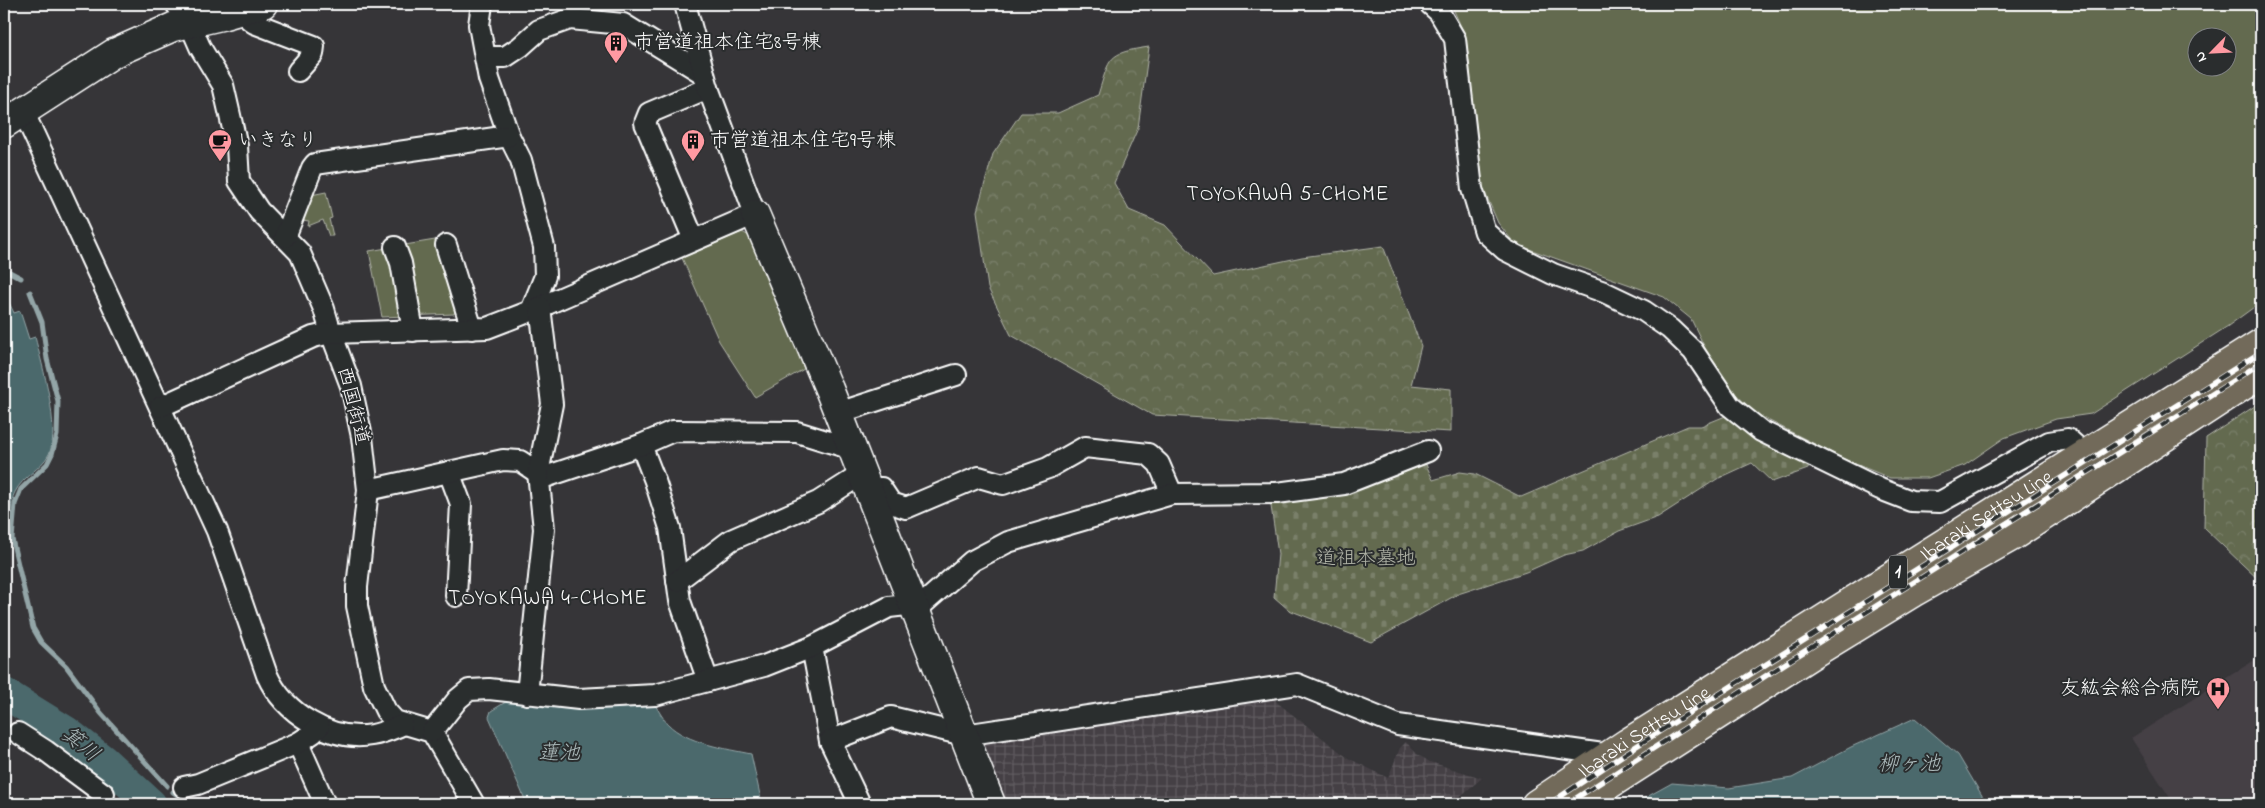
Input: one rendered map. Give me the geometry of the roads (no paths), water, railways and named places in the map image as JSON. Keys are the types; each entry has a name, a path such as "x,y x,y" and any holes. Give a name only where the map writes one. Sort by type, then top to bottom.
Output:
{"main road":[{"name":"Ibaraki Settsu Line","path":"1536,804 1610,755 2261,342"},
{"name":"Ibaraki Settsu Line","path":"1579,804 1816,652 1914,592 2013,536 2102,480 2261,374"}],"street":[{"path":"482,4 479,25 488,78 509,136 521,160 544,247 545,276 536,309 552,404 539,476 544,529 527,694"},
{"path":"685,4 706,81 756,214 838,413 991,804"},
{"path":"1430,4 1439,12 1456,39 1472,189 1485,232 1505,250 1552,274 1604,292 1644,311 1670,329 1693,351 1730,406 1761,431 1880,489 1911,501 1940,502 2049,442 2068,439 2085,454 2102,480"},
{"path":"298,72 313,54 314,46 254,23 248,19 253,7 183,13 114,53 13,118 160,407 221,540 272,686 281,698 298,714 319,726 339,732 368,735 402,725 432,732 474,804"},
{"name":"西国街道","path":"183,13 200,47 223,85 237,146 239,181 259,211 300,253 324,309 351,386 362,437 368,490 357,587 359,620 363,630 374,686 391,718 402,725"},
{"path":"485,57 504,56 520,47 539,30 570,19 623,24 706,81"},
{"path":"694,240 645,123 650,113 706,81"},
{"path":"285,236 315,164 509,136"},
{"path":"160,407 312,337 331,333 487,328 536,309 756,214"},
{"path":"446,245 472,329"},
{"path":"395,247 401,263 413,331"},
{"path":"838,413 956,376"},
{"path":"539,476 641,445 673,431 797,432 852,449"},
{"path":"641,445 670,528 680,601 708,681"},
{"path":"677,581 731,540 865,482 881,488 891,502 906,508 979,477 1003,484 1048,468 1084,447 1148,454 1159,464 1172,494"},
{"path":"432,732 458,699 469,690 482,689 579,699 655,695 764,666 812,647 889,606 924,603 972,561 1008,542 1172,494 1277,492 1344,484 1428,451"},
{"path":"368,490 503,460 520,461 539,476"},
{"path":"448,472 461,504 456,596"},
{"path":"812,647 830,741 860,804"},
{"path":"830,741 891,717 964,735 1298,684 1398,725 1610,755"},
{"path":"184,787 198,784 298,743 313,733 319,726"},
{"path":"18,733 46,751 104,794"},
{"path":"298,743 325,804"}],"water":[{"path":"4,292 14,313 20,311 29,339 35,337 49,397 53,429 52,443 46,459 18,486 15,492 7,529 4,528"},
{"name":"蓮池","path":"509,700 606,708 655,705 668,724 685,736 707,744 751,754 762,804 620,804 592,798 565,804 527,804 489,717 491,711"},
{"name":"柳ヶ池","path":"1915,718 1958,755 1987,804 1634,804 1672,783 1729,788 1792,778 1851,747"}],"waterway":[{"path":"4,8 11,4"},
{"path":"4,269 21,278"},
{"path":"30,292 42,322 47,359 58,401 57,435 52,454 47,464 21,489 15,504 12,539 33,628 41,642 66,666 101,713 167,786"},
{"name":"箕川","path":"4,693 67,732 103,760 151,804"},
{"path":"173,792 190,804"}],"railway":[{"path":"1549,804 1635,747 2261,352"},
{"path":"1567,804 1778,668 2261,363"}],"place":[{"name":"市営道祖本住宅8号棟","path":"616,64"},
{"name":"いきなり","path":"220,162"},
{"name":"市営道祖本住宅9号棟","path":"693,162"},
{"name":"友紘会総合病院","path":"2218,710"}],"district":[{"name":"TOYOKAWA 5-CHOME","path":"1288,195"},
{"name":"TOYOKAWA 4-CHOME","path":"548,599"}],"park label":[{"name":"道祖本墓地","path":"1366,559"}]}
